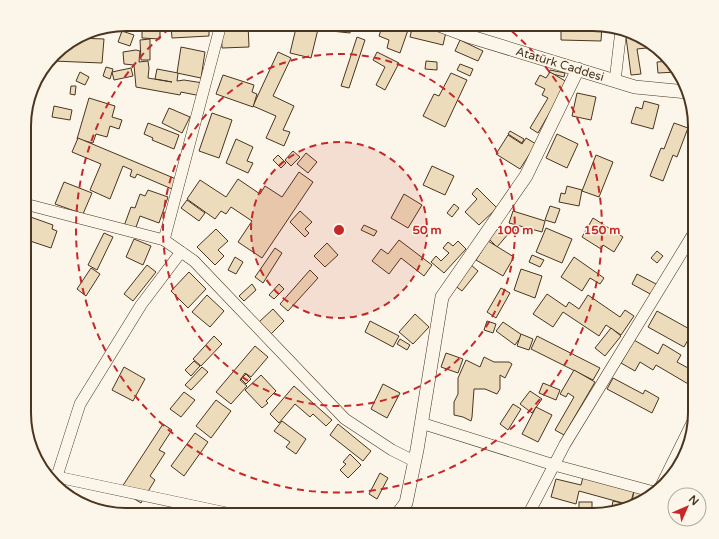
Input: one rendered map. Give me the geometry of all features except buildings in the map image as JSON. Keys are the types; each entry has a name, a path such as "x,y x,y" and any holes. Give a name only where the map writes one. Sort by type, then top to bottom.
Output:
{"street":[{"path":"53,473 80,404 141,305 170,266 172,246 219,31"},
{"name":"Atatürk Caddesi","path":"455,31 634,87 681,91"},
{"path":"614,81 620,35"},
{"path":"402,508 406,503 414,461 442,298 526,176 578,69"},
{"path":"31,206 172,246 194,261 345,419 392,450 414,461"},
{"path":"532,508 565,444 688,242"},
{"path":"421,423 554,466 648,490"},
{"path":"670,468 685,438"},
{"path":"56,477 203,508"}]}
